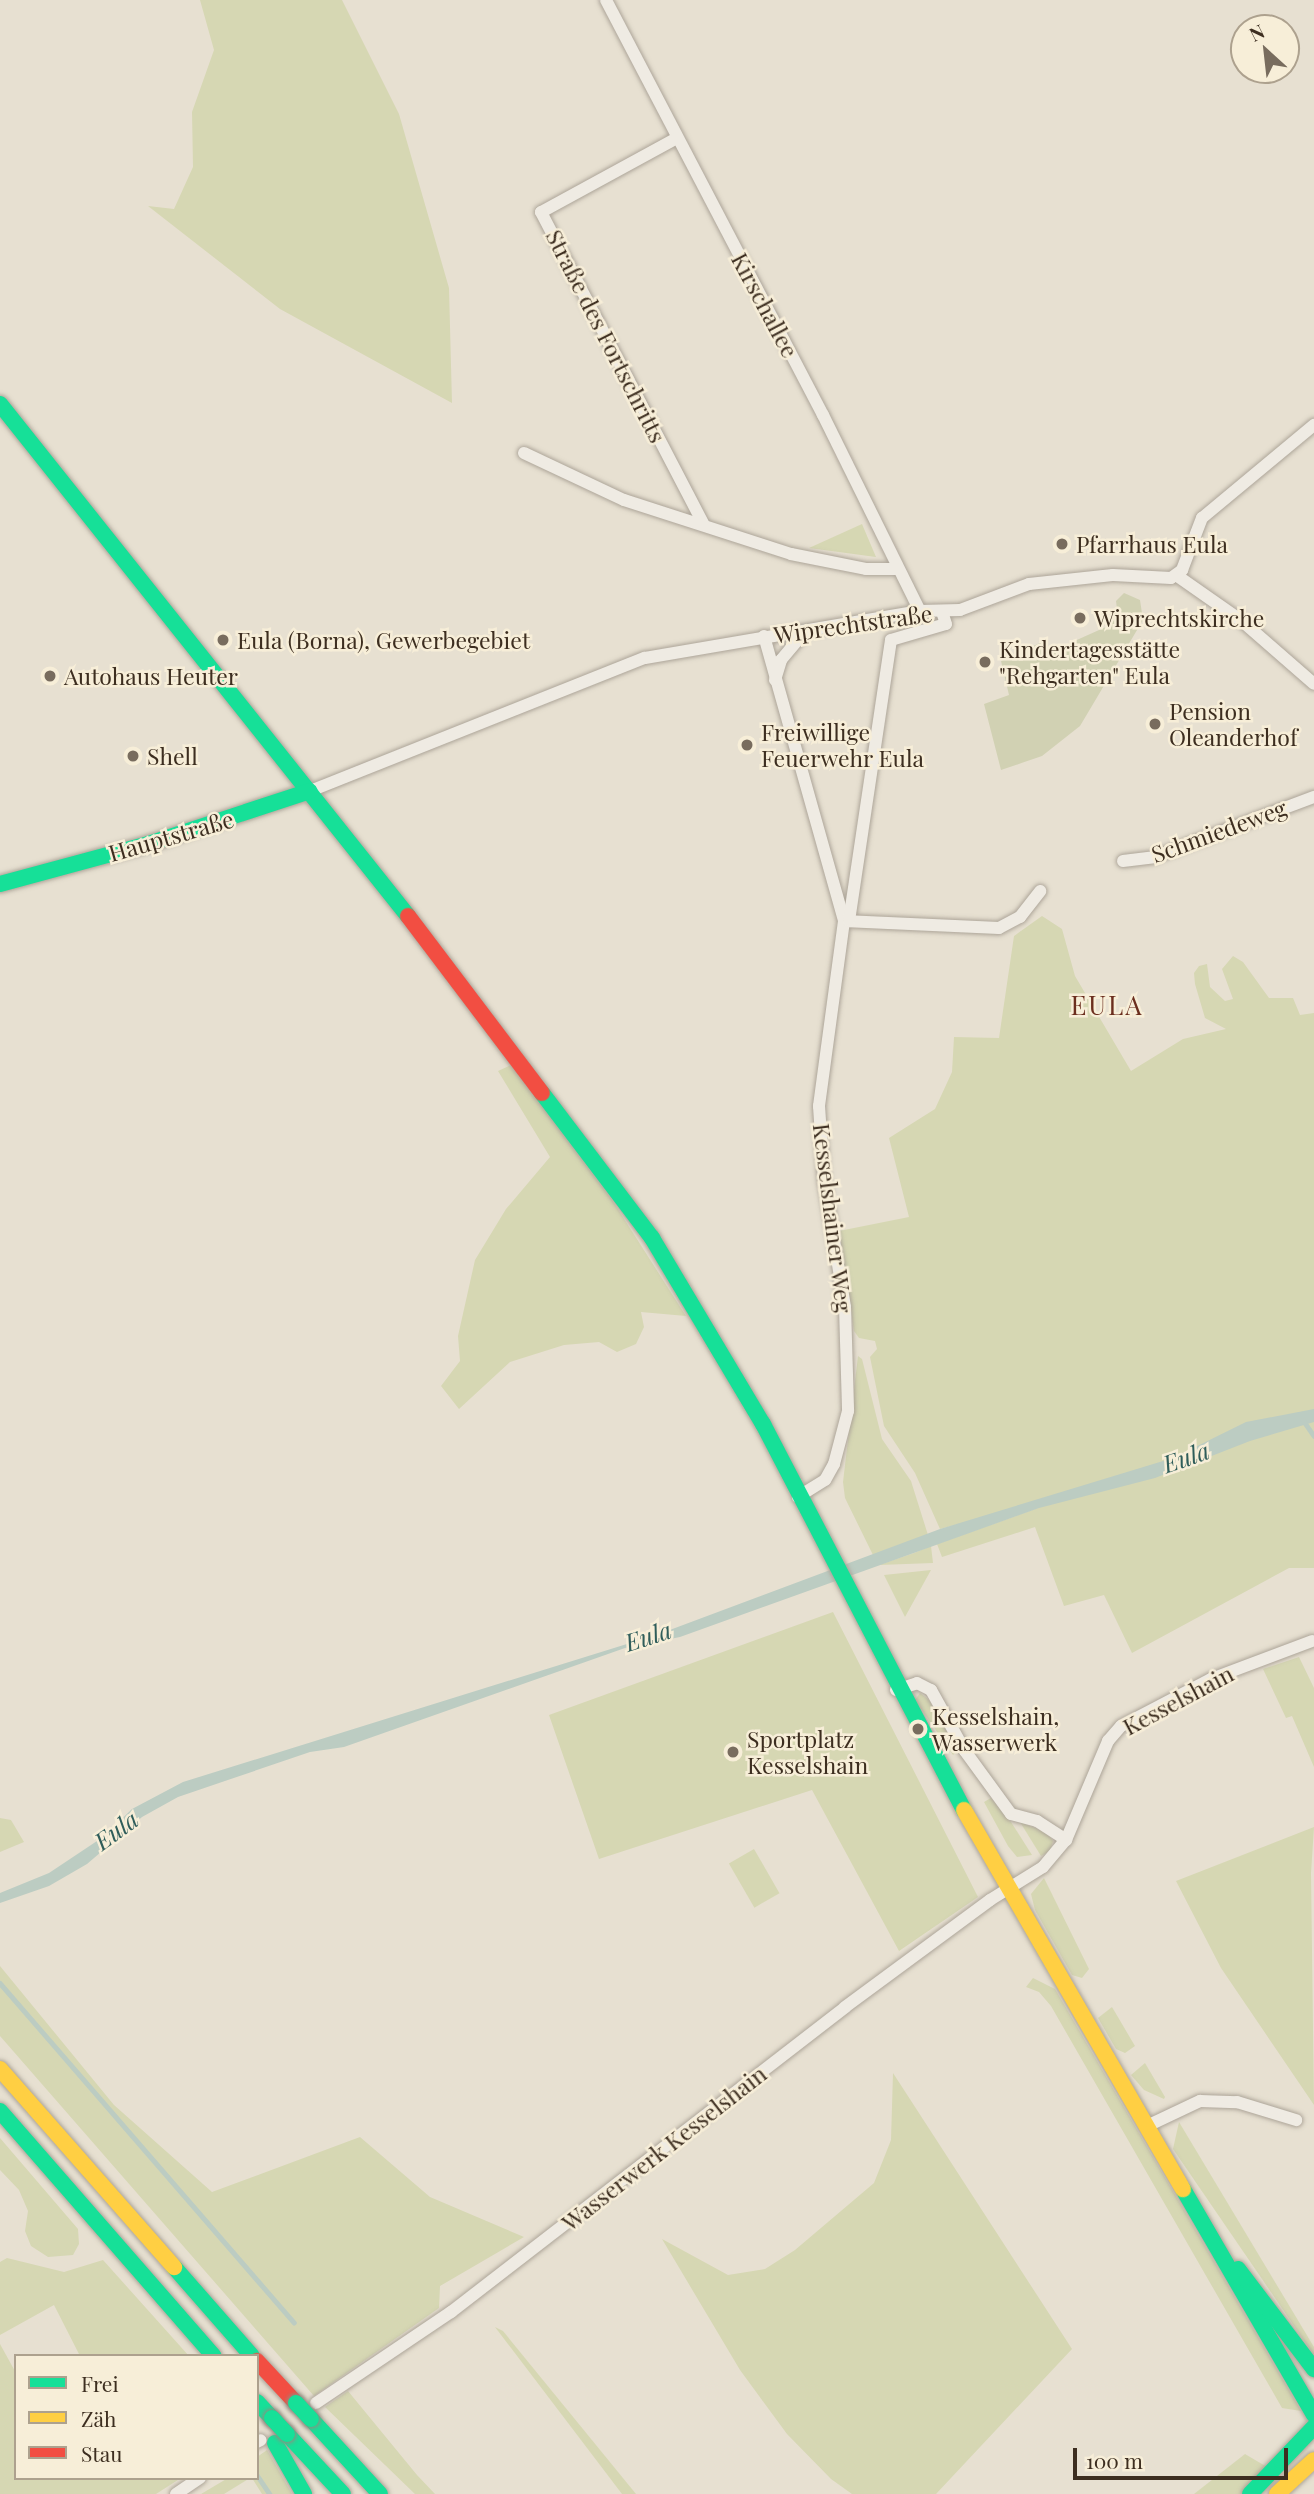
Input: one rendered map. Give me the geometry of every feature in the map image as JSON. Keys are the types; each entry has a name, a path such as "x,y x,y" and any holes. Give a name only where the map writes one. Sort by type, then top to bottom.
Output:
{"main road":[{"path":"0,404 310,791 630,1205 730,1365 896,1690 1314,2415"},
{"name":"Hauptstraße","path":"0,884 172,836 310,791"},
{"path":"0,2069 250,2354"},
{"path":"0,2111 212,2354"},
{"path":"1225,2257 1251,2284 1314,2369"},
{"path":"259,2363 380,2494"},
{"path":"259,2408 267,2431 304,2494"},
{"path":"1250,2494 1314,2427"},
{"path":"267,2431 343,2494"},
{"path":"1277,2494 1314,2460"}],"street":[{"name":"Kirschallee","path":"606,0 920,611"},
{"name":"Straße des Fortschritts","path":"677,138 541,212 703,523"},
{"path":"1312,432 1202,518 1176,575 1243,622 1314,684"},
{"path":"524,453 624,500 703,523 791,554 866,569 898,569"},
{"name":"Wiprechtstraße","path":"339,777 645,657 920,611 960,610 1029,584 1114,575 1176,575"},
{"path":"942,612 946,624 891,640 846,921 999,928 1020,917 1040,891"},
{"path":"775,680 781,660 807,629"},
{"name":"Kesselshainer Weg","path":"764,636 846,921 819,1106 824,1180 845,1307 848,1411 834,1464 825,1480 798,1496"},
{"name":"Hauptstraße","path":"310,791 339,777"},
{"name":"Schmiedeweg","path":"1123,861 1154,857 1314,797"},
{"name":"Kesselshain","path":"1008,1887 1043,1867 1066,1840 1108,1741 1121,1726 1211,1679 1312,1641"},
{"path":"896,1690 918,1682 931,1690 965,1751 1011,1814 1037,1821 1066,1840"},
{"name":"Wasserwerk Kesselshain","path":"316,2403 451,2312 1008,1887"},
{"path":"1147,2126 1200,2101 1237,2102 1296,2120"},
{"path":"176,2494 197,2480"}],"green space":[{"path":"200,0 342,0 399,114 449,288 452,403 280,309 148,206 174,209 193,167 192,112 214,50"},
{"path":"862,524 876,557 809,548"},
{"path":"1124,593 1140,600 1143,620 1080,726 1042,756 1001,770 984,704 1009,695 1001,661 1042,642 1050,652 1108,626 1118,617 1116,601"},
{"path":"1042,916 1062,929 1075,976 1131,1071 1183,1039 1226,1029 1205,1018 1195,984 1194,973 1199,966 1207,964 1210,987 1225,1001 1233,999 1222,969 1233,956 1243,962 1269,998 1293,998 1300,1015 1314,1013 1314,1568 1289,1568 1132,1653 1104,1595 1064,1606 1035,1527 942,1557 937,1544 1038,1508 1040,1502 940,1529 915,1473 884,1426 870,1357 877,1349 875,1341 859,1338 854,1331 839,1231 909,1217 889,1138 935,1109 952,1072 954,1037 999,1038 1014,936"},
{"path":"511,1065 612,1200 686,1316 641,1312 644,1327 636,1344 617,1352 599,1342 564,1345 510,1362 459,1409 441,1386 460,1361 458,1336 475,1260 506,1209 550,1157 498,1071"},
{"path":"858,1356 862,1359 882,1439 911,1481 928,1535 873,1555 845,1498 843,1482"},
{"path":"931,1546 933,1563 879,1565 914,1553"},
{"path":"931,1570 905,1617 884,1575"},
{"name":"Sportplatz Kesselshain","path":"833,1612 978,1897 899,1951 812,1790 599,1859 549,1715"},
{"path":"1299,1657 1314,1688 1314,1767 1292,1716 1286,1718 1263,1669"},
{"path":"920,1693 929,1700 958,1751 953,1755 915,1700"},
{"path":"991,1798 1011,1822 1032,1855 1017,1857 1008,1846 984,1802"},
{"path":"0,1818 11,1820 24,1842 0,1852"},
{"path":"1020,1822 1046,1832 1053,1841 1050,1851 1041,1856"},
{"path":"1314,1827 1311,1873 1314,2105 1221,1968 1176,1881"},
{"path":"754,1849 780,1893 754,1908 729,1863"},
{"path":"1044,1878 1089,1969 1082,1978 1072,1975 1035,1910 1031,1894"},
{"path":"0,1966 114,2105 212,2192 360,2137 430,2197 524,2237 440,2286 439,2308 314,2396 0,2036"},
{"path":"1033,1978 1055,1989 1301,2411 1282,2408 1051,2006 1039,1992 1026,1987"},
{"path":"1112,2007 1135,2046 1125,2053 1116,2049 1098,2018"},
{"path":"1145,2063 1164,2099 1144,2090 1131,2075"},
{"path":"893,2073 1072,2349 936,2494 852,2494 831,2479 787,2434 740,2370 662,2239 728,2275 765,2269 795,2250 874,2183 891,2140"},
{"path":"1179,2122 1314,2347 1314,2355 1173,2149"},
{"path":"0,2138 78,2229 79,2244 73,2255 48,2257 31,2246 25,2231 28,2211 19,2190 0,2170"},
{"path":"7,2258 64,2272 103,2260 187,2354 79,2354 54,2305 0,2335 0,2262"},
{"path":"495,2327 503,2331 636,2494 622,2494"},
{"path":"0,2344 14,2369 14,2480 178,2480 156,2494 0,2494"},
{"path":"348,2391 435,2494 415,2494 325,2407"},
{"path":"267,2450 292,2494 262,2494 253,2480 259,2480 259,2456"},
{"path":"1245,2454 1267,2467 1241,2494 1194,2494"},
{"path":"225,2480 247,2480 224,2494 201,2494"}],"water":[{"name":"Eula","path":"1314,1409 1314,1422 1250,1441 1155,1478 1039,1508 680,1637 625,1648 344,1747 310,1752 178,1797 142,1817 87,1864 49,1886 0,1903 0,1893 49,1873 103,1837 132,1809 183,1782 659,1634 940,1529 1173,1458 1246,1422"}],"waterway":[{"path":"1303,1420 1314,1436"},
{"path":"0,1983 294,2323"},
{"path":"259,2478 270,2494"}],"traffic: fast":[{"path":"0,404 408,916"},
{"path":"0,884 148,844 310,791"},
{"path":"542,1093 652,1238 763,1424 964,1810"},
{"path":"0,2111 212,2354"},
{"path":"1183,2189 1314,2415"},
{"path":"174,2267 250,2354"},
{"path":"1238,2269 1314,2369"},
{"path":"296,2403 311,2419"},
{"path":"259,2404 272,2418"},
{"path":"272,2418 287,2434"},
{"path":"311,2419 380,2494"},
{"path":"1250,2494 1314,2427"},
{"path":"287,2434 343,2494"},
{"path":"275,2443 304,2494"}],"traffic: slow":[{"path":"964,1810 1183,2189"},
{"path":"0,2069 174,2267"},
{"path":"1277,2494 1314,2460"}],"traffic: jam":[{"path":"408,916 542,1093"},
{"path":"259,2363 296,2403"}],"place":[{"name":"Pfarrhaus Eula","path":"1062,544"},
{"name":"Wiprechtskirche","path":"1080,618"},
{"name":"Eula (Borna), Gewerbegebiet","path":"223,640"},
{"name":"Kindertagesstätte \"Rehgarten\" Eula","path":"985,662"},
{"name":"Autohaus Heuter","path":"50,676"},
{"name":"Pension Oleanderhof","path":"1155,724"},
{"name":"Freiwillige Feuerwehr Eula","path":"747,745"},
{"name":"Shell","path":"133,756"},
{"name":"Kesselshain, Wasserwerk","path":"918,1729"},
{"name":"Sportplatz Kesselshain","path":"733,1752"}],"district":[{"name":"EULA","path":"1107,1005"}]}
